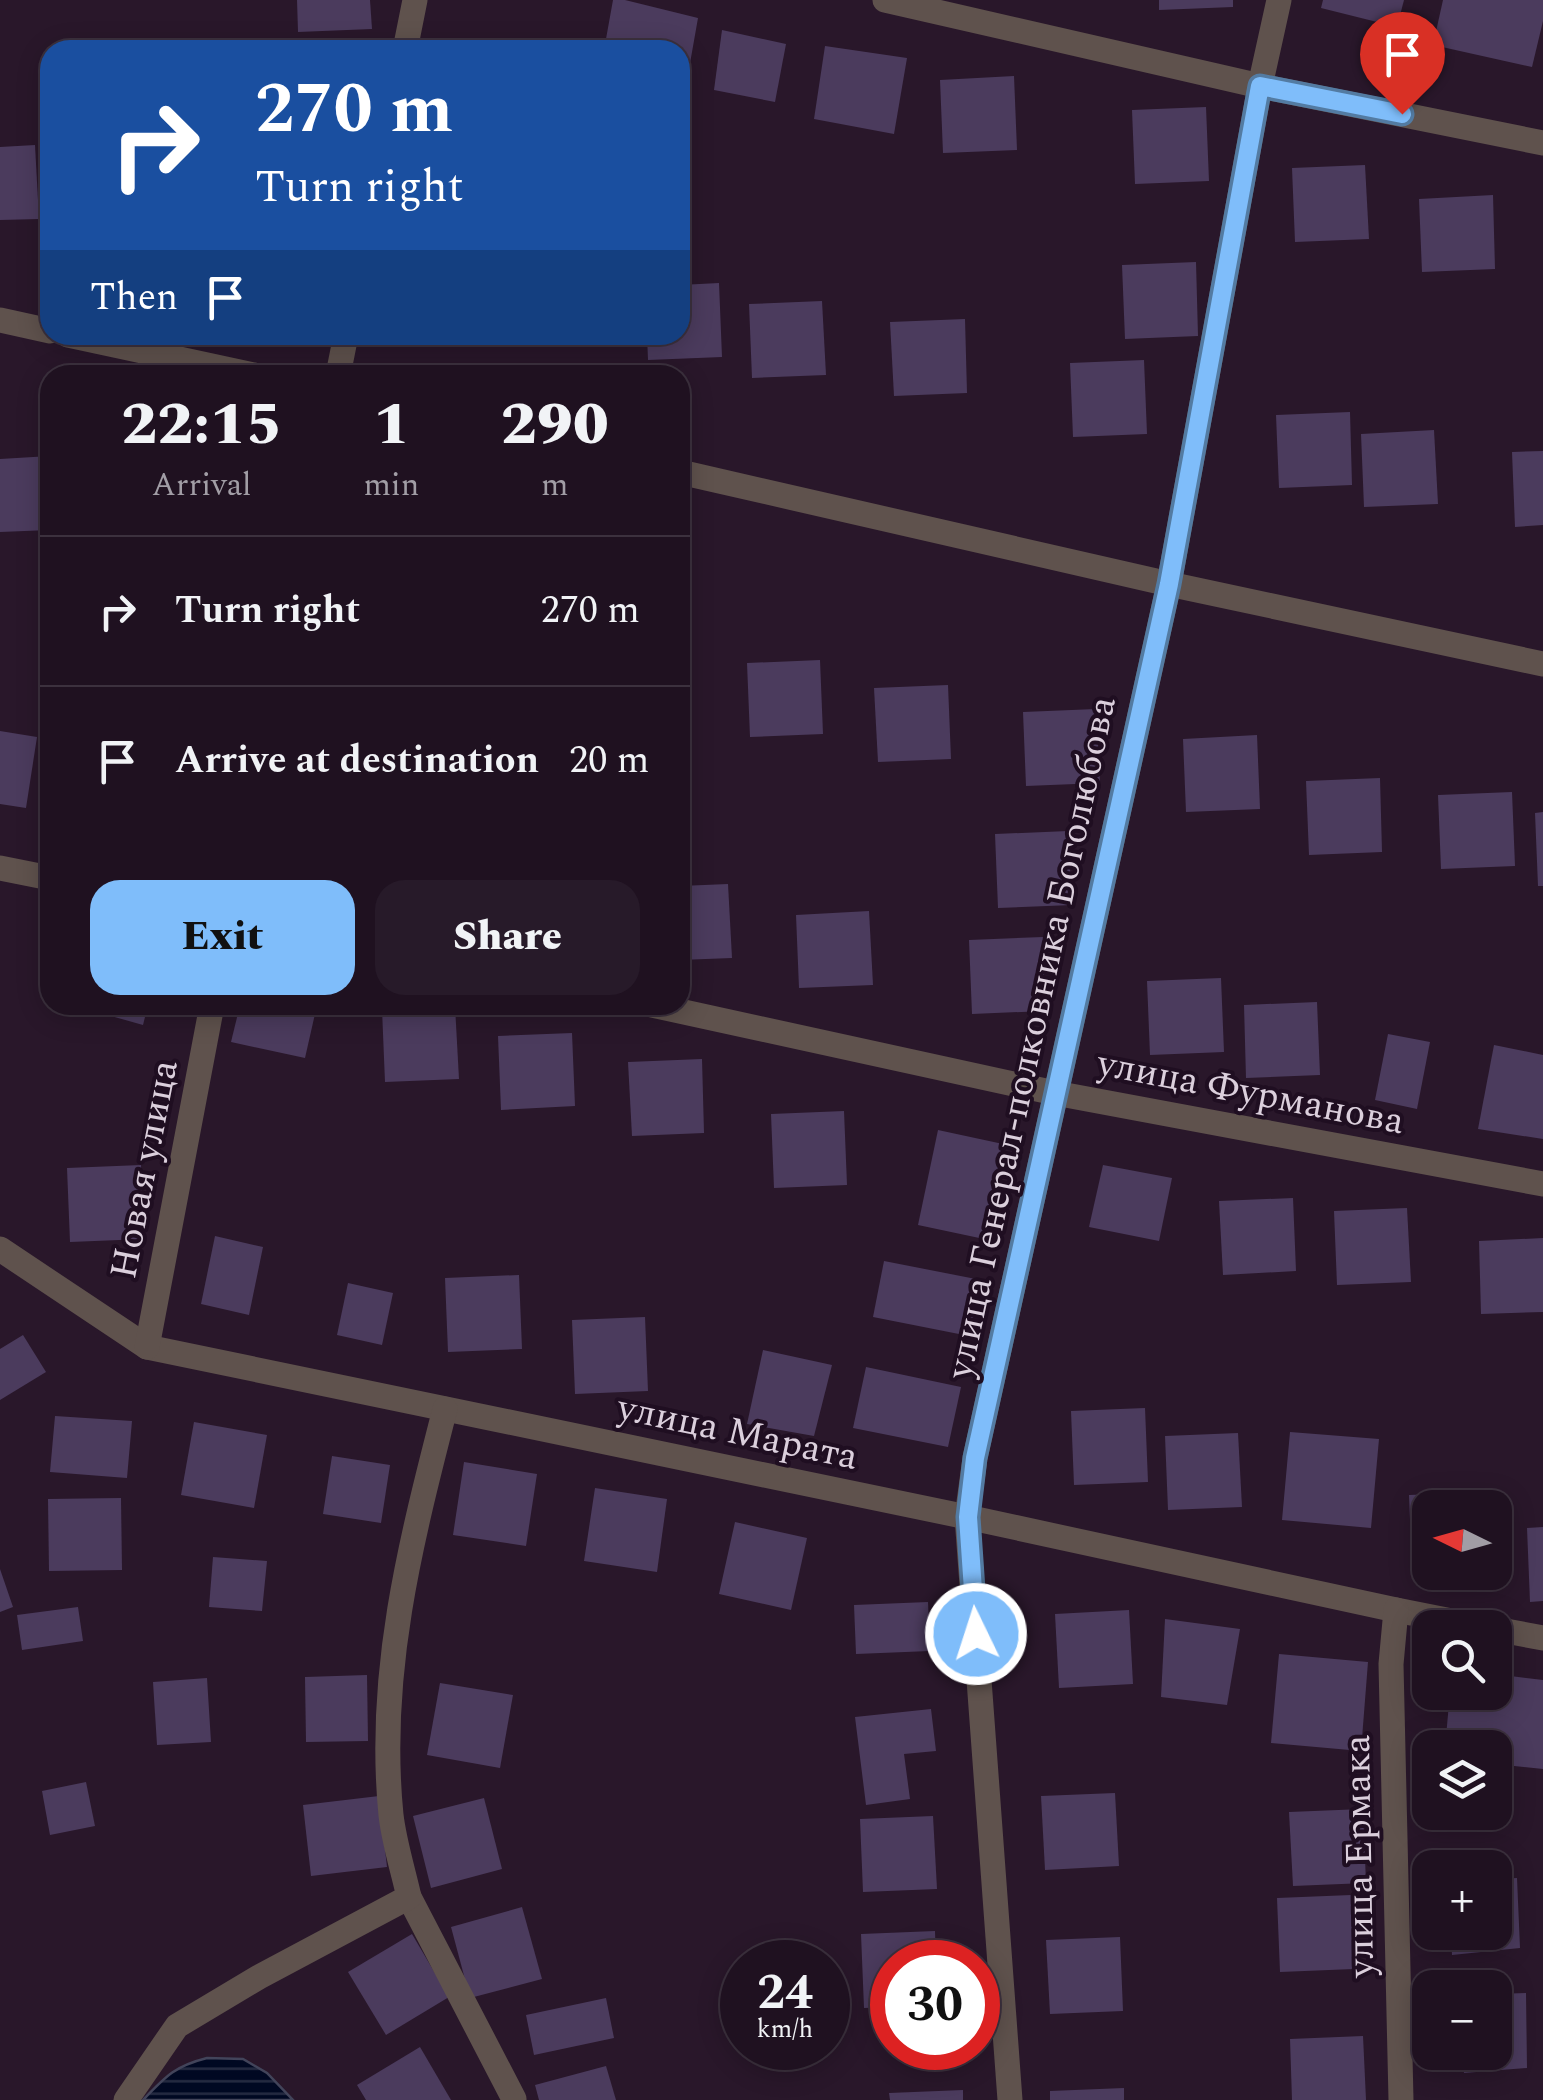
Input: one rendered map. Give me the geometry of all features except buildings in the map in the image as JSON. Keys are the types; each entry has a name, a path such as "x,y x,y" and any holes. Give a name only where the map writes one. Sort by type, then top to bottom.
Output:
{"street":[{"path":"407,40 416,0"},
{"path":"885,0 1260,86 1543,143"},
{"name":"улица Генерал-полковника Боголюбова","path":"1010,2100 968,1517 975,1458 1169,584 1279,0"},
{"path":"0,320 40,329"},
{"path":"114,345 208,365"},
{"path":"690,474 1169,584 1543,664"},
{"path":"0,868 40,876"},
{"name":"улица Фурманова","path":"690,1013 1056,1093 1543,1184"},
{"name":"Новая улица","path":"146,1347 210,1015"},
{"name":"улица Марата","path":"0,1249 146,1347 1412,1613"},
{"path":"445,1410 410,1546 395,1636 386,1739 392,1819 409,1897 514,2099"},
{"name":"улица Ермака","path":"1396,1610 1391,1664 1401,2100"},
{"path":"1512,1632 1543,1638"},
{"path":"126,2100 177,2026 258,1977 409,1897"}],"water":[{"path":"207,2058 243,2059 267,2073 293,2100 143,2100 172,2073"}],"route":[{"path":"976,1634 968,1517 975,1458 1169,584 1260,86 1402,114"}]}
